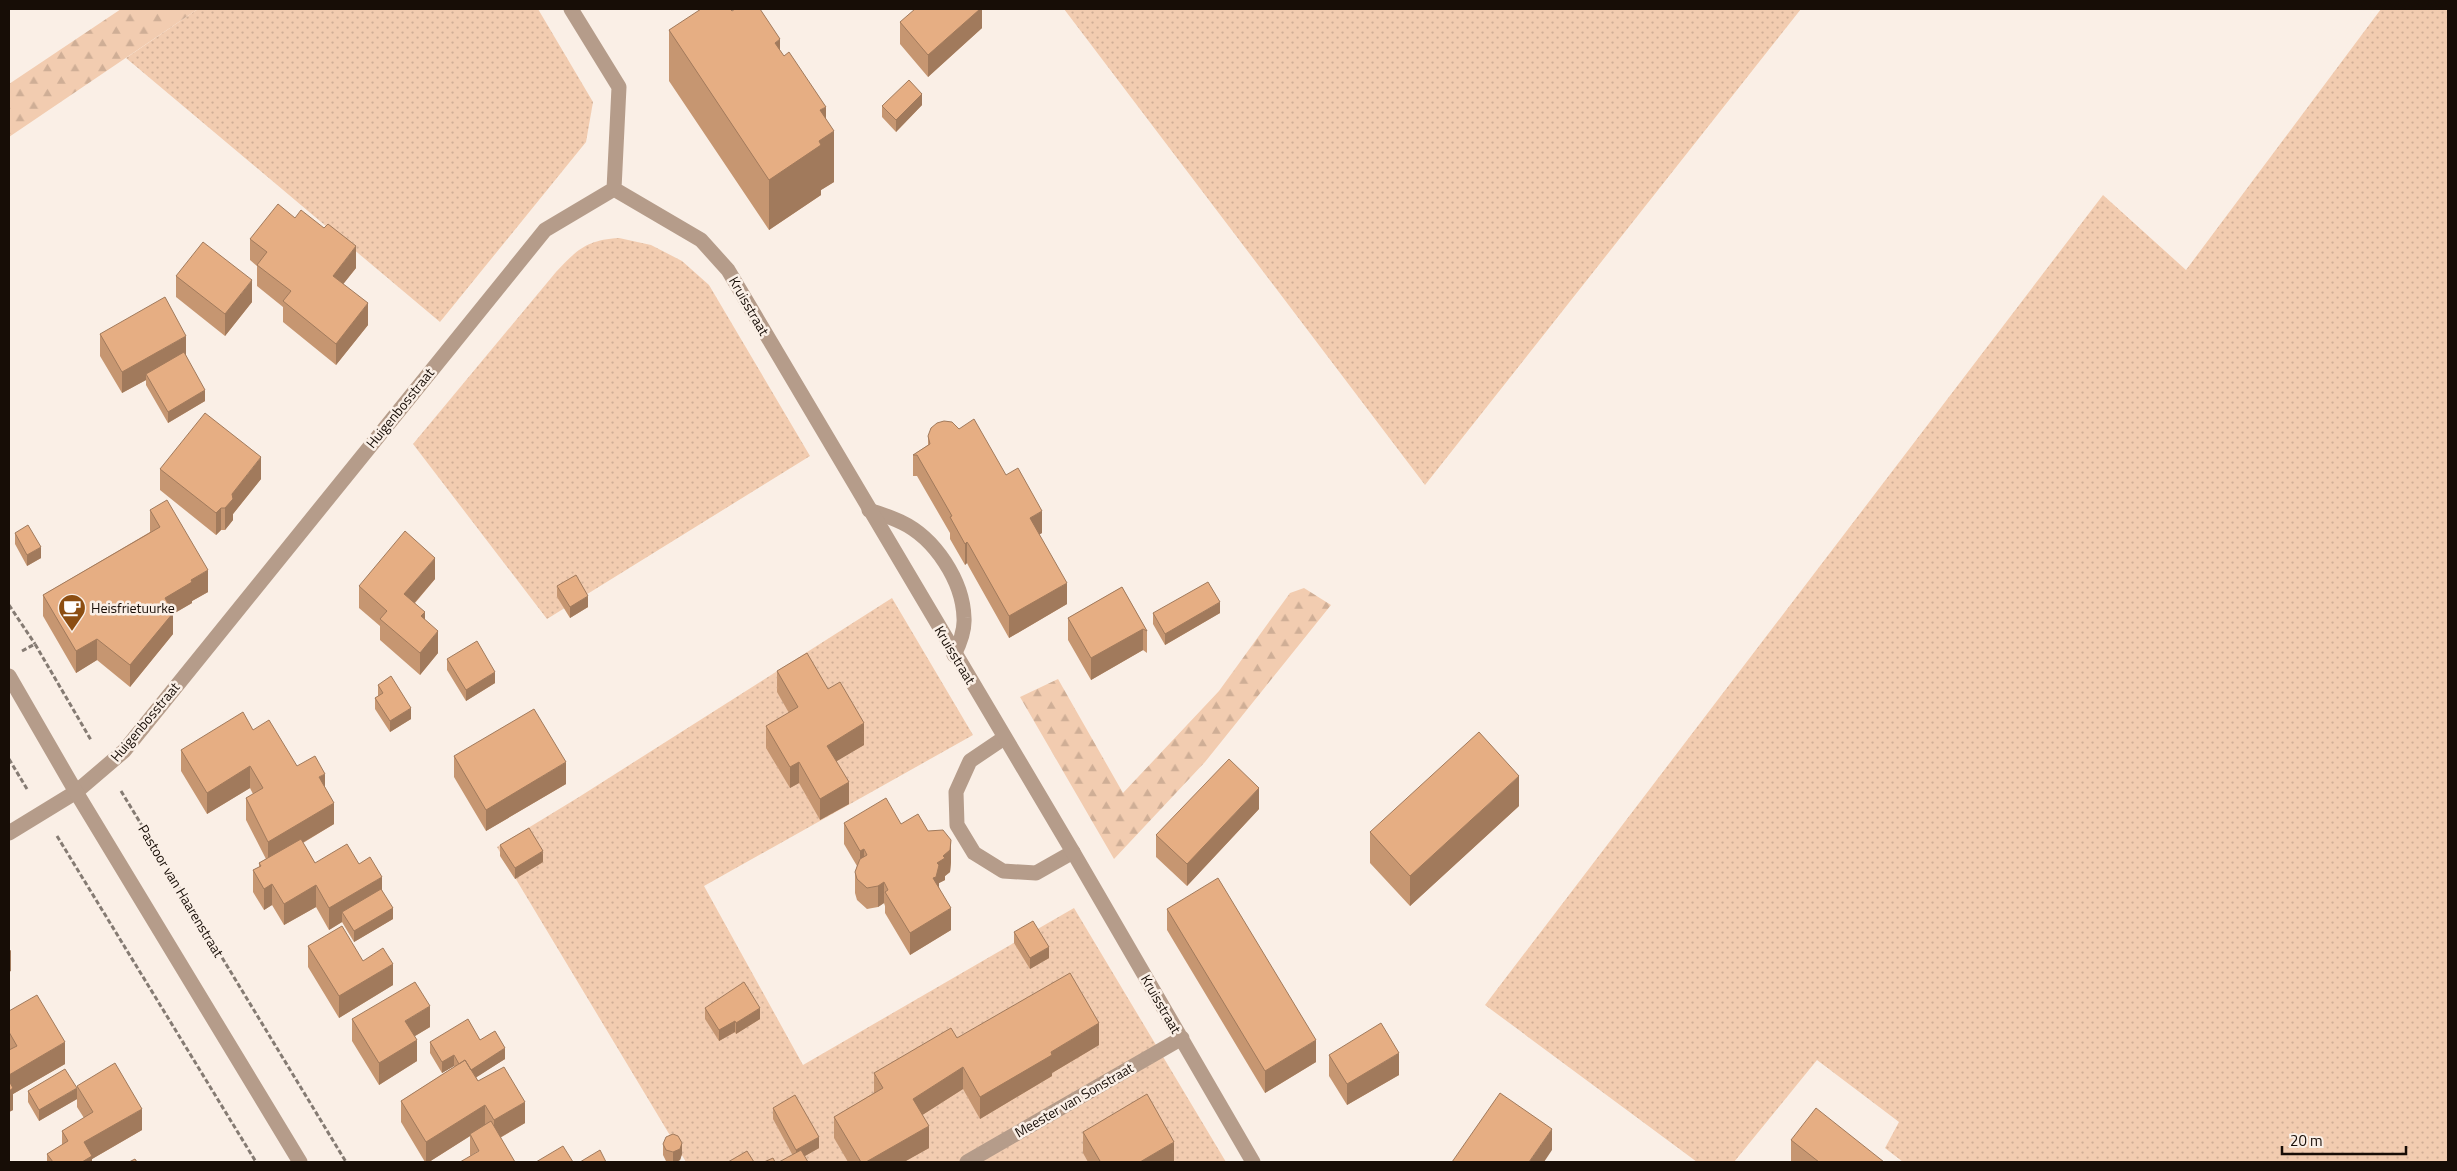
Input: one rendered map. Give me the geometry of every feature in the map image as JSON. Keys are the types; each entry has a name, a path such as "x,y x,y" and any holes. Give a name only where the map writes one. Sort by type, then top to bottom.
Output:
{"street":[{"path":"571,9 619,86 614,189"},
{"name":"Kruisstraat","path":"614,189 701,240 728,270 954,655 1073,852 1253,1162"},
{"name":"Huigenbosstraat","path":"9,833 76,792 107,768 124,751 545,230 614,189"},
{"path":"869,510 902,522 920,534 939,554 956,581 964,618 962,638 954,655"},
{"path":"9,676 76,792 300,1162"},
{"path":"1004,738 970,761 956,792 957,825 974,853 1003,871 1036,873 1073,852"},
{"name":"Meester van Sonstraat","path":"967,1162 1182,1038"}],"path":[{"name":"Pastoor van Haarenstraat","path":"9,605 35,644 107,768 346,1162"},
{"path":"15,655 35,644"},
{"path":"43,812 256,1162"}],"green space":[{"path":"121,9 198,9 9,137 9,84"},
{"path":"198,9 538,9 593,102 586,142 440,322 126,58"},
{"path":"1064,9 1801,9 1425,485"},
{"path":"2381,9 2448,9 2448,1162 1903,1162 1885,1148 1899,1122 1817,1060 1734,1162 1697,1162 1485,1005 2103,195 2186,270"},
{"path":"619,238 651,245 682,261 709,285 810,456 547,619 413,444 563,264 576,252 590,244"},
{"path":"1304,588 1331,605 1205,762 1114,859 1020,697 1058,679 1123,793 1219,691 1290,593"},
{"path":"892,598 973,735 704,886 803,1065 1074,908 1226,1162 686,1162 505,861 497,847"}],"building":[{"path":"701,9 730,9 732,11 735,9 760,9 780,39 775,43 784,56 789,52 826,107 820,110 834,131 819,141 821,145 769,180 669,30"},
{"path":"915,9 980,9 928,55 900,22"},
{"path":"909,80 922,94 896,120 882,106"},
{"path":"278,204 295,218 301,210 324,228 328,224 356,246 333,276 368,303 336,344 283,301 291,291 257,265 267,252 250,239"},
{"path":"203,242 252,280 225,314 176,276"},
{"path":"165,297 186,336 122,372 100,334"},
{"path":"184,352 205,390 168,412 146,374"},
{"path":"205,413 261,457 232,494 233,499 225,508 221,508 216,513 160,469"},
{"path":"974,419 1006,475 1018,468 1042,511 1030,518 1067,583 1009,616 969,545 967,542 965,544 950,517 952,516 917,455 913,455 930,444 928,436 931,428 937,423 944,421 952,422 959,429"},
{"path":"167,500 208,570 165,598 173,613 130,665 97,639 76,651 43,595 160,527 150,510"},
{"path":"28,525 41,547 27,555 15,533"},
{"path":"405,531 435,558 404,594 425,612 421,616 438,631 420,653 380,619 387,611 359,586"},
{"path":"576,575 588,596 570,607 557,586"},
{"path":"1208,582 1220,602 1165,634 1153,613"},
{"path":"1122,587 1147,631 1143,629 1091,658 1068,618"},
{"path":"477,641 495,672 466,690 447,659"},
{"path":"807,653 828,689 840,682 864,723 827,746 849,782 820,799 799,762 790,767 766,726 798,707 777,671"},
{"path":"391,676 411,708 390,721 375,698 383,693 378,685"},
{"path":"534,709 566,762 486,810 454,756"},
{"path":"243,712 253,730 269,720 297,766 315,756 325,774 319,777 334,803 268,842 246,798 263,788 250,766 207,793 181,750"},
{"path":"1479,732 1519,776 1410,876 1370,832"},
{"path":"1229,759 1259,788 1187,864 1156,835"},
{"path":"886,798 901,824 918,814 928,831 943,830 951,840 950,850 943,856 945,858 937,863 939,865 936,877 933,878 951,908 910,933 885,892 888,890 884,882 878,886 867,888 857,879 855,872 860,859 867,855 864,849 860,851 844,823"},
{"path":"529,828 543,851 515,868 500,845"},
{"path":"301,839 315,863 347,844 359,864 370,857 382,877 329,908 316,885 284,904 272,884 264,889 253,870 261,866 259,863"},
{"path":"1218,878 1316,1040 1265,1071 1167,909"},
{"path":"381,889 393,908 354,931 342,912"},
{"path":"1033,921 1049,947 1030,958 1014,932"},
{"path":"342,926 363,961 383,948 393,964 339,996 308,946"},
{"path":"1070,973 1099,1023 1051,1052 1052,1055 980,1097 963,1067 913,1099 929,1126 866,1162 861,1162 834,1117 883,1088 874,1073 951,1028 957,1038"},
{"path":"415,982 430,1006 405,1021 417,1040 379,1063 352,1019"},
{"path":"744,982 760,1008 736,1023 735,1021 719,1030 705,1008"},
{"path":"37,995 65,1042 9,1075 9,1050 17,1046 9,1032 9,1011"},
{"path":"468,1019 480,1040 495,1031 505,1048 471,1070 465,1060 459,1064 454,1055 442,1062 430,1042"},
{"path":"1381,1023 1399,1053 1347,1084 1329,1055"},
{"path":"465,1060 478,1081 504,1067 525,1102 494,1120 485,1105 426,1142 401,1101"},
{"path":"115,1063 142,1109 84,1142 92,1156 82,1162 53,1162 47,1154 68,1141 62,1131 93,1112 77,1086"},
{"path":"65,1069 77,1088 39,1110 28,1091"},
{"path":"9,1081 13,1088 9,1091"},
{"path":"1500,1093 1552,1129 1529,1162 1452,1162"},
{"path":"1147,1094 1174,1142 1140,1162 1098,1162 1100,1161 1083,1132"},
{"path":"795,1095 819,1137 796,1150 773,1108"},
{"path":"1816,1108 1884,1162 1819,1162 1791,1140"},
{"path":"491,1121 515,1162 460,1162 479,1151 470,1134"},
{"path":"673,1134 678,1136 682,1143 680,1149 673,1152 666,1150 663,1144 666,1137"},
{"path":"563,1146 573,1162 536,1162"},
{"path":"600,1150 606,1162 580,1162"},
{"path":"801,1150 808,1162 779,1162"},
{"path":"747,1151 754,1162 728,1162"},
{"path":"773,1158 775,1162 764,1162"}],"place":[{"name":"Heisfrietuurke","path":"72,632"}]}
